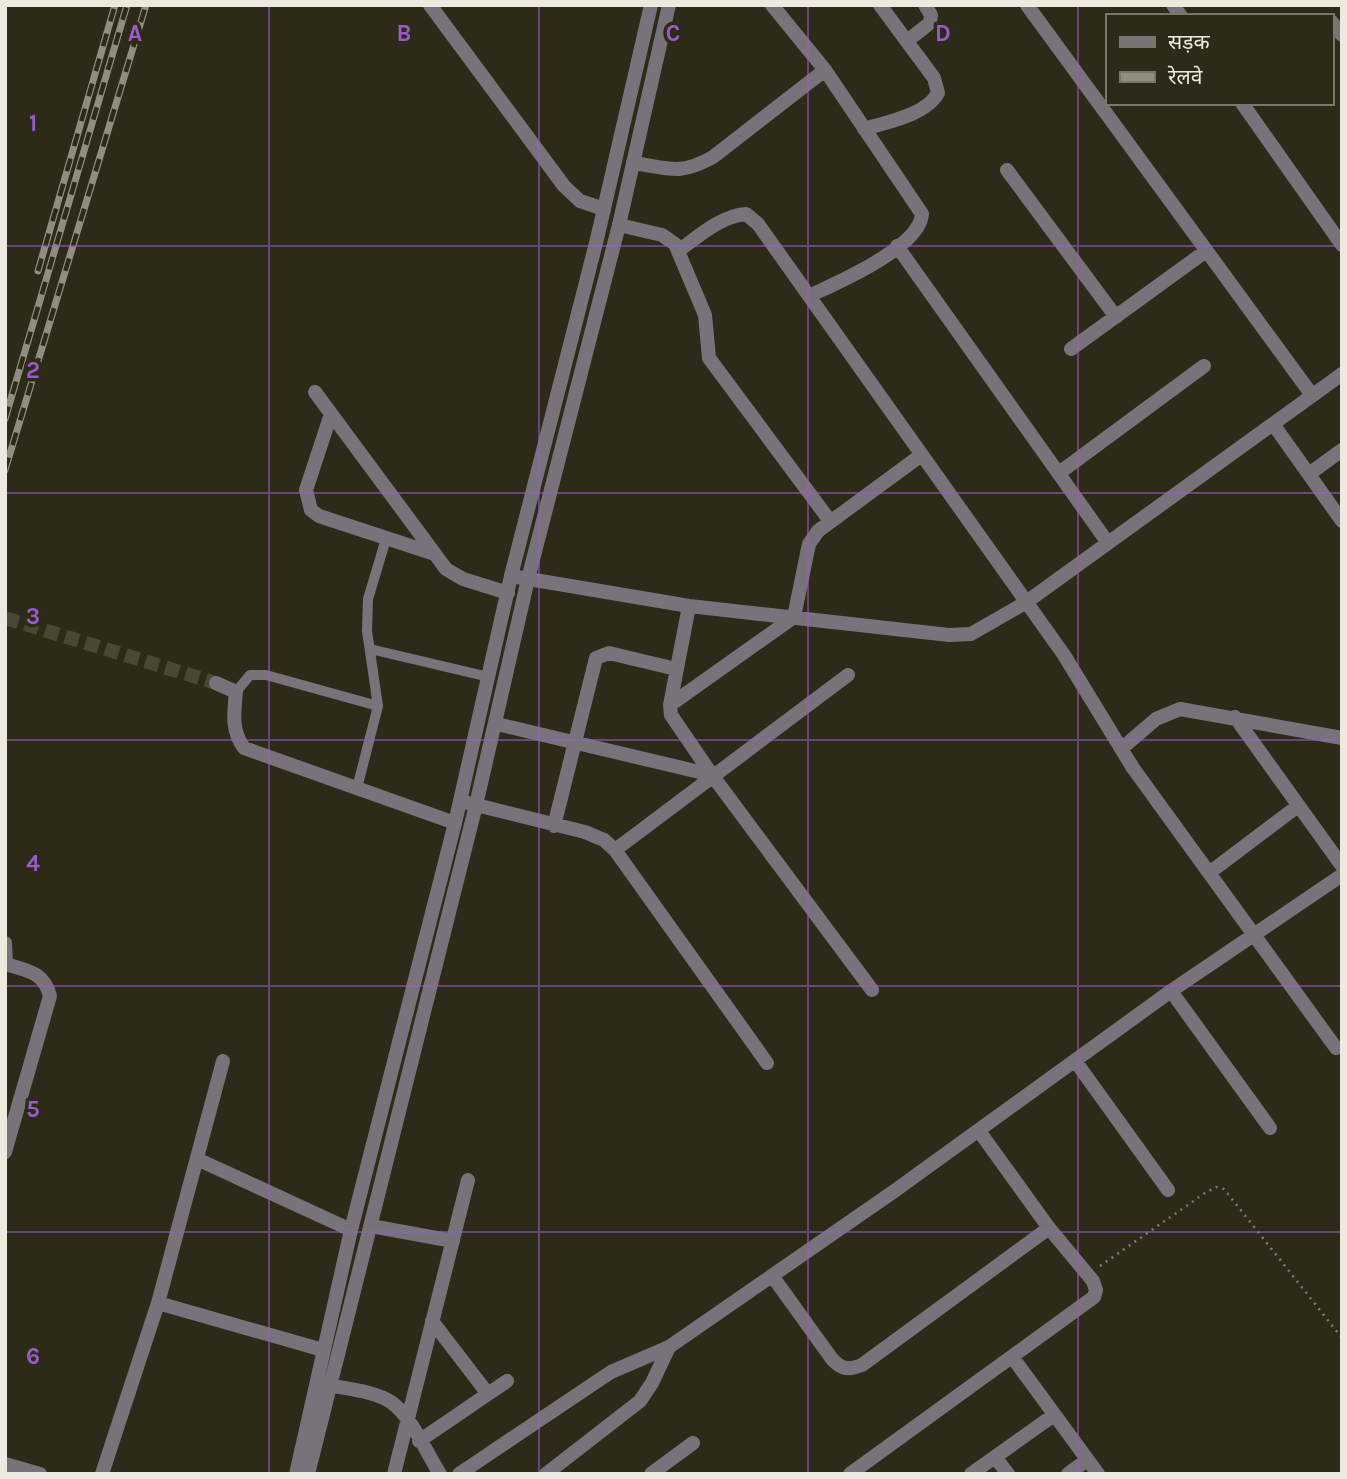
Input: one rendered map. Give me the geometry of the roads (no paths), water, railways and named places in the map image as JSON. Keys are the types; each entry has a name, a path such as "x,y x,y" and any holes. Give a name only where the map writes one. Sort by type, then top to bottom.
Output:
{"street":[{"path":"430,5 564,186 580,201 604,209"},
{"path":"308,1474 308,1446 323,1350 351,1230 455,823 511,576 604,209 651,5"},
{"path":"296,1474 328,1385 371,1226 477,805 527,579 620,225 668,5"},
{"path":"772,5 825,71 922,214 920,227 897,246 864,269 811,295"},
{"path":"864,129 916,111 934,99 938,93 934,78 880,5"},
{"path":"907,41 930,23 931,15 925,5"},
{"path":"1027,5 1312,395"},
{"path":"633,163 686,171 695,167 713,157 825,71"},
{"path":"1243,105 1342,245"},
{"path":"1007,170 1116,317"},
{"path":"678,251 713,226 746,214 758,224 811,295 920,456 1064,655 1121,749 1336,1048"},
{"path":"620,225 662,235 678,251 705,315 709,358 830,521"},
{"path":"897,246 1108,543"},
{"path":"1071,349 1206,251"},
{"path":"1059,473 1204,366"},
{"path":"511,576 689,606 949,635 971,634 1025,603 1342,374"},
{"path":"315,392 446,569 463,579 508,593"},
{"path":"331,414 311,474 307,502 319,516 435,554"},
{"path":"1273,424 1342,521"},
{"path":"1309,474 1342,450"},
{"path":"670,705 794,617 809,544 830,521 920,456"},
{"path":"689,606 670,705 676,726 872,990"},
{"path":"554,826 593,664 601,653 676,669"},
{"path":"615,850 848,675"},
{"path":"216,683 236,692 233,720 238,739 244,748 455,823"},
{"path":"1121,749 1168,711 1197,710 1342,738"},
{"path":"1235,717 1342,866"},
{"path":"496,724 712,775"},
{"path":"460,801 585,832 604,840 615,850 766,1063"},
{"path":"1209,873 1298,806"},
{"path":"459,1474 611,1372 669,1347 773,1277 1076,1062 1171,991 1342,875"},
{"path":"5,943 6,964 37,974 46,981 50,996 5,1152"},
{"path":"1171,991 1270,1128"},
{"path":"102,1474 158,1303 223,1061"},
{"path":"1076,1062 1168,1190"},
{"path":"850,1474 866,1469 1094,1297 1096,1290 1088,1274 1049,1228 979,1131"},
{"path":"197,1158 351,1230"},
{"path":"394,1474 468,1180"},
{"path":"371,1226 453,1241"},
{"path":"773,1277 832,1359 839,1367 850,1370 862,1365 1049,1228"},
{"path":"158,1303 323,1350"},
{"path":"432,1321 488,1394"},
{"path":"546,1474 640,1401 669,1347"},
{"path":"1013,1358 1098,1474"},
{"path":"419,1441 507,1381"},
{"path":"328,1385 379,1396 392,1403 406,1419 440,1474"},
{"path":"971,1474 1054,1415"},
{"path":"651,1474 692,1443"},
{"path":"995,1457 1008,1474"},
{"path":"1069,1474 1087,1460"},
{"path":"5,1464 33,1473"}],"lane":[{"path":"357,788 378,706 370,649 368,599 386,538"},
{"path":"370,649 489,677"},
{"path":"236,692 250,675 266,675 378,706"}],"tunnel":[{"path":"5,618 216,683"}],"railway":[{"path":"38,271 115,5"},
{"path":"5,419 127,5"},
{"path":"5,470 146,5"}]}
